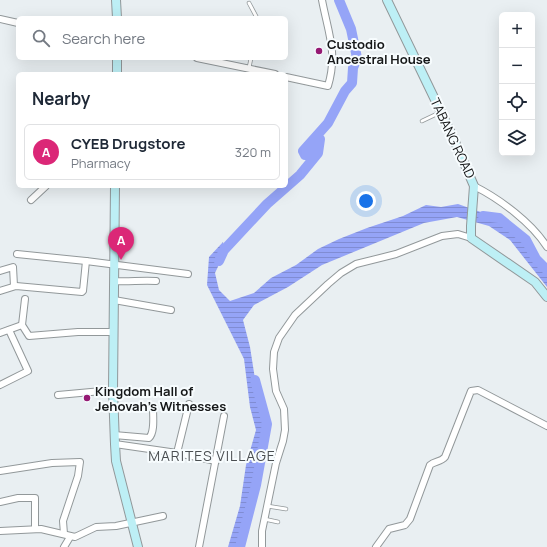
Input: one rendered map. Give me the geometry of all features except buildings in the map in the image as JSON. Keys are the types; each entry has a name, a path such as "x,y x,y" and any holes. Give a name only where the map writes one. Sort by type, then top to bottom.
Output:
{"main road":[{"path":"116,0 117,16"},
{"name":"TABANG ROAD","path":"387,0 441,112 474,186 471,238"},
{"path":"116,72 117,60"},
{"path":"115,188 114,440 116,461 138,547"},
{"path":"471,238 534,282 547,297"}],"street":[{"path":"288,76 328,86 333,59 322,0"},
{"path":"0,19 16,23"},
{"path":"207,60 266,72"},
{"path":"474,186 488,193 518,215 547,247"},
{"path":"31,200 44,188"},
{"path":"262,547 264,519 276,463 283,441 284,430 284,410 276,391 273,369 274,352 279,338 295,315 341,273 356,264 396,254 442,236 458,234 471,238"},
{"path":"17,254 114,264 188,274"},
{"path":"0,291 14,286 82,292 86,261"},
{"path":"0,271 13,267 14,286"},
{"path":"114,281 156,281"},
{"path":"25,299 22,325 29,336 78,332 114,332"},
{"path":"114,300 171,310"},
{"path":"0,333 22,325"},
{"path":"0,385 28,371 9,330"},
{"path":"58,395 113,390"},
{"path":"376,547 389,529 405,525 410,519 430,465 436,461 444,459 471,391 478,390 547,426"},
{"path":"177,453 189,404"},
{"path":"114,440 149,438 152,431 153,408"},
{"path":"200,547 224,416"},
{"path":"114,440 216,461"},
{"path":"0,471 52,463 80,462 78,476 63,521 66,536 64,547"},
{"path":"0,502 18,498 35,498 35,529"},
{"path":"0,531 41,529 75,537 96,527 116,526 163,516"}],"lane":[{"path":"249,3 256,16"},
{"path":"249,68 251,60"},
{"path":"422,121 441,112"},
{"path":"267,506 286,509"},
{"path":"264,519 278,522"}],"water":[{"path":"458,204 509,222 534,250 547,270 547,287 510,240 489,226 457,217 424,223 322,265 288,287 254,305 243,320 250,347 258,398 267,434 259,455 257,485 244,520 241,547 228,547 240,506 246,465 256,430 250,407 244,359 207,285 209,257 223,242 225,252 215,273 219,290 230,301 254,293 271,278 296,265 318,249 339,239 403,216 426,205 441,207"}],"waterway":[{"path":"288,186 300,175 318,153 320,139 305,155 303,151 328,123 345,91 352,83 353,68 357,58 351,29 339,0"},
{"path":"219,261 224,250 267,204 285,188"},
{"path":"483,216 499,218 526,240 536,259 547,270"},
{"path":"240,547 256,485 267,424 255,380"}],"place":[{"name":"Custodio Ancestral House","path":"319,51"},
{"name":"CYEB Drugstore","path":"121,260"},
{"name":"Kingdom Hall of Jehovah's Witnesses","path":"87,398"}],"district":[{"name":"MARITES VILLAGE","path":"212,456"}]}
